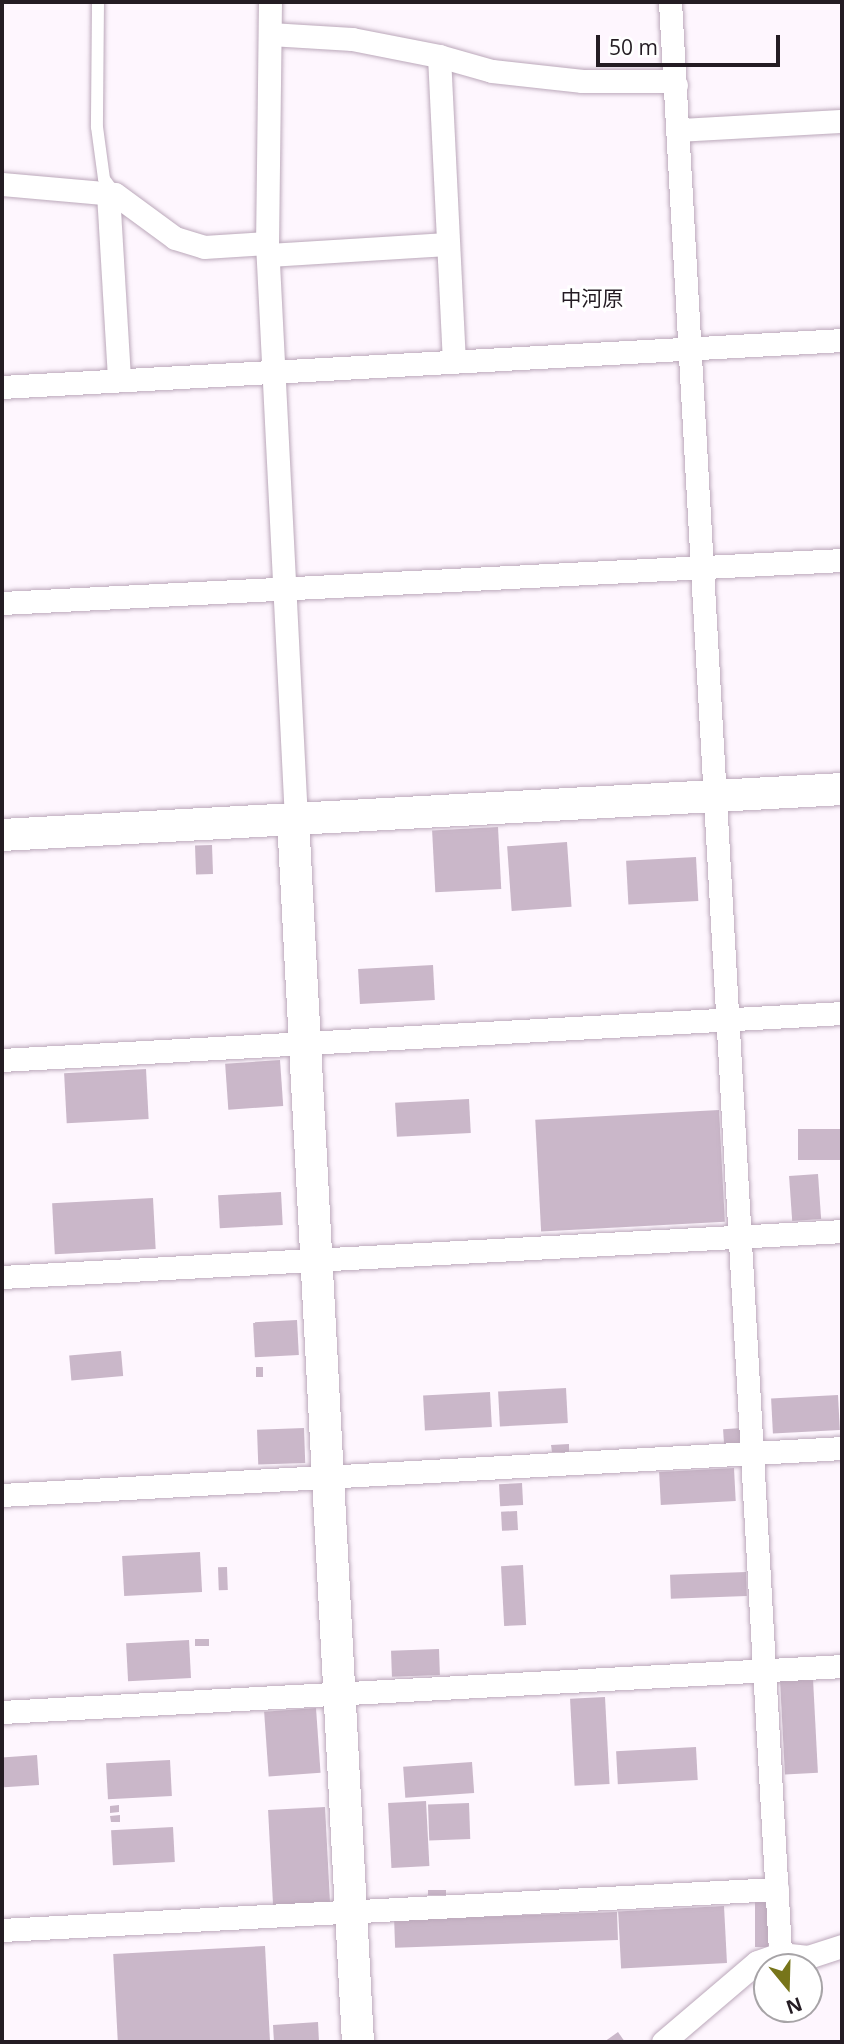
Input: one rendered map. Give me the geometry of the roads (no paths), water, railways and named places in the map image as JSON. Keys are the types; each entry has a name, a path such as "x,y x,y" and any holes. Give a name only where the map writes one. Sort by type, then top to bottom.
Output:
{"street":[{"path":"270,2 267,249 305,1043 358,2042"},
{"path":"670,2 754,1453 780,1953"},
{"path":"270,34 352,39 439,56 492,71 582,81 669,80 676,85"},
{"path":"439,56 454,362"},
{"path":"679,130 842,121"},
{"path":"2,184 112,194 175,238 204,247 267,249 448,244"},
{"path":"112,194 119,380"},
{"path":"2,387 842,340"},
{"path":"2,603 842,560"},
{"path":"2,835 842,789"},
{"path":"2,1060 842,1013"},
{"path":"2,1277 842,1231"},
{"path":"2,1495 842,1448"},
{"path":"2,1712 842,1666"},
{"path":"2,1930 778,1889"},
{"path":"820,1953 842,1946"},
{"path":"663,2042 753,1965"}],"lane":[{"path":"98,2 97,137 104,179 112,194"}],"district":[{"name":"中河原","path":"592,298"}]}
